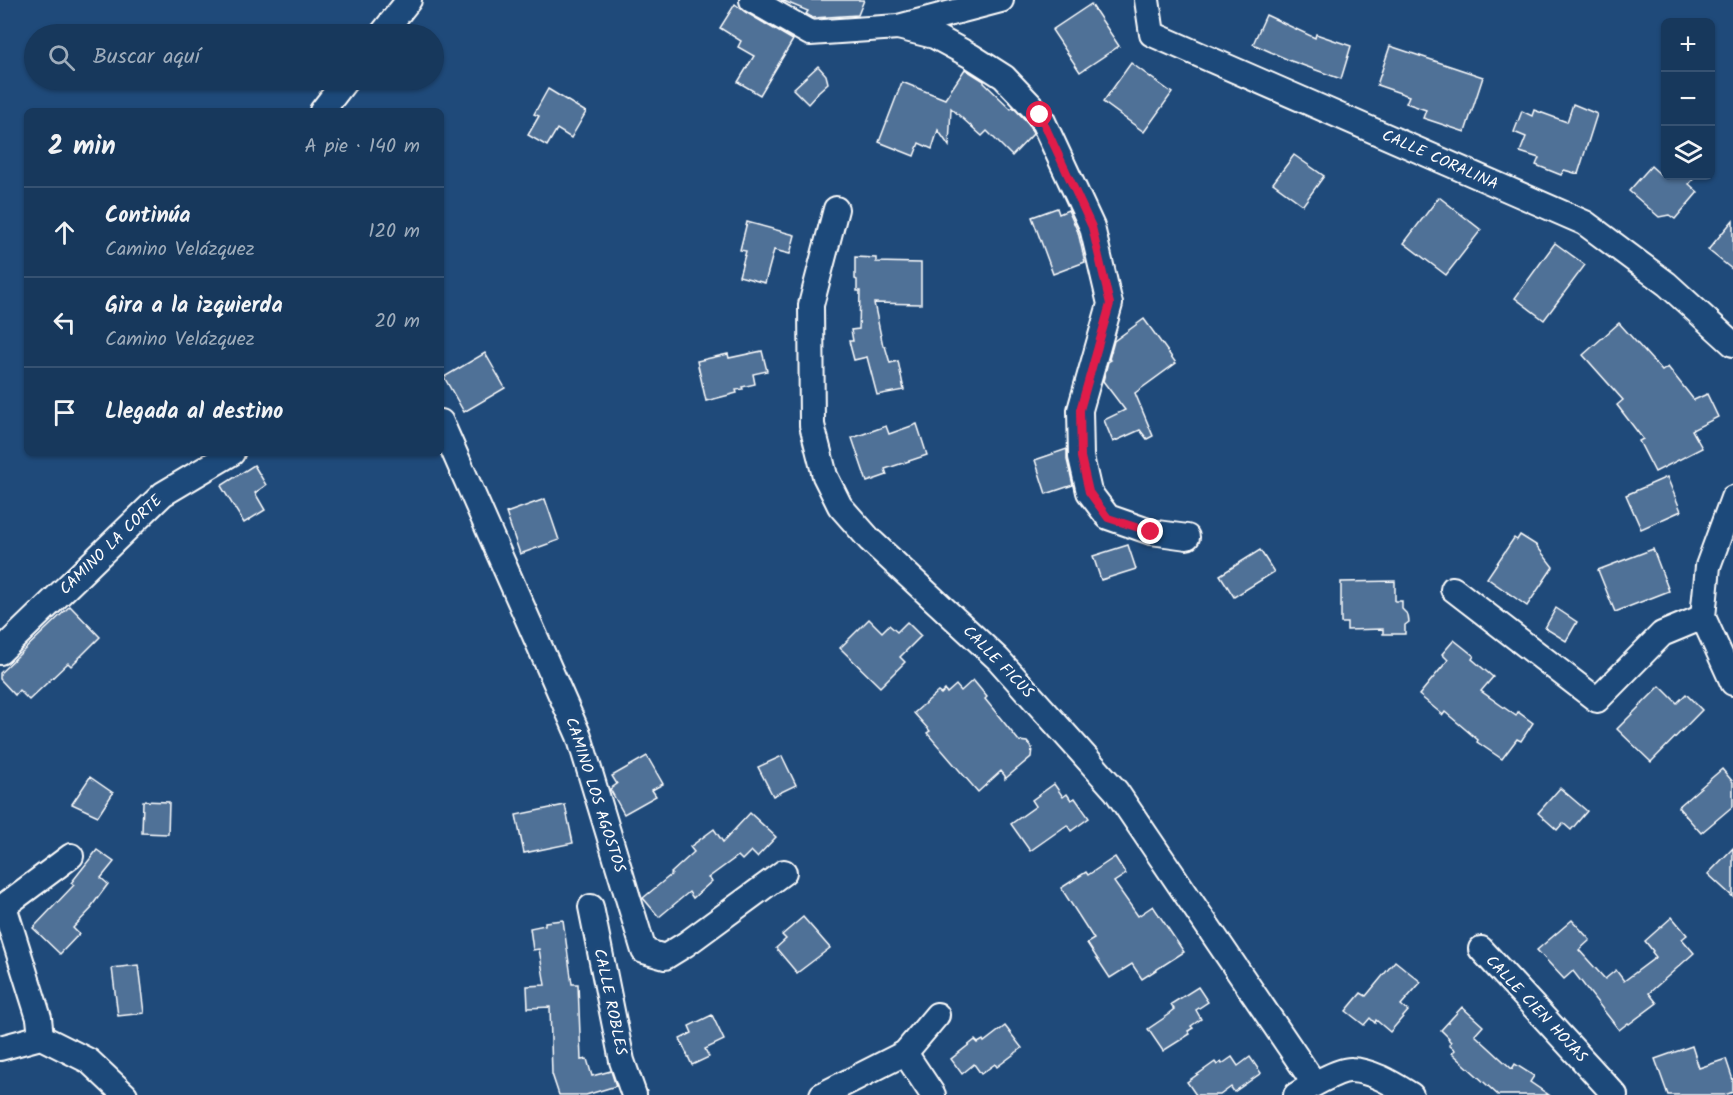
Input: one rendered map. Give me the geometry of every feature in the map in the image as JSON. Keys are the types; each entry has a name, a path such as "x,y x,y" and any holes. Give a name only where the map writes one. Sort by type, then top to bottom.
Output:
{"street":[{"path":"390,24 410,0"},
{"path":"752,0 810,33 898,27 1001,0"},
{"name":"CALLE CORALINA","path":"1147,0 1152,34 1585,223 1667,284 1733,344"},
{"path":"898,27 934,36 971,56 1004,77 1040,115 1092,227 1110,304 1080,410 1081,457 1089,492 1108,518 1151,532 1186,537"},
{"path":"324,108 338,90"},
{"name":"CALLE FICUS","path":"836,209 811,305 812,425 825,476 840,506 870,540 998,659 1116,791 1305,1089"},
{"name":"CAMINO LOS AGOSTOS","path":"444,429 579,736 644,951 665,957 784,872"},
{"name":"CAMINO LA CORTE","path":"0,652 163,494 227,456"},
{"path":"1733,498 1708,567 1703,616 1733,683"},
{"path":"1453,589 1597,700 1662,634 1703,616"},
{"path":"41,1036 39,1018 4,906 71,856"},
{"name":"CALLE ROBLES","path":"591,908 622,1061 634,1095"},
{"name":"CALLE CIEN HOJAS","path":"1481,950 1615,1095"},
{"path":"822,1095 905,1053 937,1015"},
{"path":"0,1048 41,1036 89,1061 125,1095"},
{"path":"905,1053 933,1095"},
{"path":"1305,1089 1349,1069 1383,1078 1411,1095"}],"building":[{"path":"781,0 864,0 858,15 813,18 806,14 808,11"},
{"path":"735,4 793,40 760,95 738,82 754,56 738,47 741,41 720,28"},
{"path":"1091,4 1119,46 1080,72 1052,30"},
{"path":"1266,15 1315,38 1316,34 1351,46 1341,79 1253,44"},
{"path":"1390,46 1483,77 1465,132 1423,118 1426,110 1406,103 1409,96 1377,85"},
{"path":"1131,63 1172,93 1144,132 1103,102"},
{"path":"818,66 826,75 828,83 808,104 793,89"},
{"path":"965,69 984,81 1028,123 1033,134 1012,156 987,131 982,136 951,108 949,146 938,130 932,149 919,143 914,156 879,142 902,82 945,99"},
{"path":"548,89 586,112 571,138 557,129 547,146 528,135 539,116 534,114"},
{"path":"1573,104 1597,114 1578,174 1564,170 1561,175 1536,165 1539,158 1520,152 1526,137 1514,132 1522,111 1532,116 1534,110 1567,122"},
{"path":"1294,155 1324,176 1303,205 1273,183"},
{"path":"1651,166 1661,175 1661,180 1692,180 1689,184 1698,192 1675,219 1669,215 1659,217 1629,191"},
{"path":"1439,197 1481,230 1446,275 1404,243"},
{"path":"1057,208 1059,214 1068,210 1078,232 1085,262 1053,274 1032,217"},
{"path":"1733,220 1733,270 1708,250"},
{"path":"747,222 795,235 790,254 774,250 765,283 739,276 746,251 740,250"},
{"path":"1555,243 1585,265 1544,320 1515,298"},
{"path":"855,257 876,258 876,262 921,263 921,304 874,303 883,346 885,346 890,363 898,361 904,390 877,395 867,357 854,360 849,341 853,341 851,330 859,329 860,291 857,291 857,280 855,279"},
{"path":"1144,319 1176,363 1135,393 1153,436 1147,439 1140,430 1113,442 1104,420 1125,410 1103,381 1108,362 1111,360 1109,359 1114,341"},
{"path":"1619,323 1662,371 1668,367 1694,400 1707,394 1718,417 1692,430 1702,448 1655,472 1639,441 1643,439 1617,405 1623,400 1583,355"},
{"path":"762,351 767,371 753,374 755,384 736,390 737,393 706,401 697,361 728,354 729,358"},
{"path":"485,353 505,388 464,412 444,377"},
{"path":"917,424 927,455 885,469 887,475 867,482 852,438 886,426 889,434"},
{"path":"1067,449 1067,460 1073,485 1046,494 1035,460"},
{"path":"254,465 266,485 255,493 265,510 244,523 221,486"},
{"path":"1667,477 1681,511 1641,529 1626,495"},
{"path":"545,499 559,540 520,554 506,513"},
{"path":"1520,535 1536,545 1553,567 1527,606 1487,578 1514,538 1517,540"},
{"path":"1128,545 1136,569 1101,580 1093,556"},
{"path":"1653,549 1669,591 1615,612 1598,570"},
{"path":"1260,550 1274,572 1234,597 1220,575"},
{"path":"1395,581 1395,601 1402,601 1402,609 1408,615 1409,622 1405,625 1405,634 1383,634 1383,629 1347,630 1347,623 1341,623 1341,582"},
{"path":"70,606 100,637 71,666 68,663 29,700 19,690 15,695 0,679 0,673"},
{"path":"1556,608 1577,622 1566,641 1545,628"},
{"path":"869,619 882,632 889,625 897,632 907,622 921,636 900,657 905,662 880,687 840,648"},
{"path":"1454,640 1474,656 1472,659 1493,677 1481,691 1516,716 1518,712 1533,723 1521,741 1517,739 1502,759 1477,742 1478,740 1445,712 1443,715 1419,695 1448,660 1442,654"},
{"path":"973,680 987,697 985,699 1019,741 1027,742 1032,748 1031,757 1005,779 1001,771 978,792 927,733 930,731 914,713 938,692 941,694 945,690 947,693 956,685 961,691"},
{"path":"1660,686 1677,703 1686,694 1702,710 1651,762 1617,729"},
{"path":"647,756 663,784 652,790 656,796 624,814 610,789 617,784 612,776"},
{"path":"782,756 796,785 773,796 758,767"},
{"path":"1722,769 1733,782 1733,806 1701,833 1678,807"},
{"path":"90,777 113,793 98,816 72,804"},
{"path":"1054,784 1063,797 1067,794 1071,800 1075,798 1089,818 1071,831 1067,825 1030,851 1011,824 1036,806 1032,800"},
{"path":"1560,788 1587,811 1571,830 1563,823 1557,830 1538,813"},
{"path":"143,801 169,802 168,834 142,833"},
{"path":"565,805 573,843 524,853 516,815"},
{"path":"750,813 776,837 757,857 751,851 742,860 738,856 708,878 712,881 693,898 689,892 659,917 643,898 694,852 690,847 714,829 723,842"},
{"path":"1733,848 1733,897 1708,874"},
{"path":"97,850 114,862 101,878 108,884 92,908 73,928 79,934 60,954 33,928 74,885 71,883"},
{"path":"1115,857 1126,874 1114,882 1138,916 1153,906 1184,952 1142,979 1132,964 1110,978 1087,943 1094,939 1061,888 1086,872 1088,875"},
{"path":"803,917 830,948 797,973 776,948 786,939 782,935"},
{"path":"1672,917 1687,935 1682,939 1694,953 1649,993 1657,1003 1619,1030 1573,971 1564,979 1537,950 1572,920 1590,940 1579,950 1605,979 1616,970 1624,981 1656,957 1645,941"},
{"path":"563,920 572,984 578,984 581,1060 587,1059 592,1076 611,1071 616,1086 586,1095 559,1095 552,1074 550,1007 528,1008 527,986 545,985 539,949 533,950 530,928 545,925 545,922"},
{"path":"1395,961 1421,982 1401,1005 1408,1011 1390,1032 1376,1020 1375,1023 1370,1018 1364,1025 1346,1011 1361,993 1366,996"},
{"path":"138,965 144,1013 118,1016 112,968"},
{"path":"1198,987 1208,1002 1196,1010 1201,1019 1191,1026 1193,1028 1188,1031 1190,1034 1163,1051 1148,1029 1170,1014 1174,1009 1171,1004"},
{"path":"1462,1007 1483,1026 1475,1035 1512,1069 1515,1064 1534,1076 1530,1082 1549,1095 1498,1095 1452,1053 1455,1050 1449,1045 1451,1042 1449,1038 1441,1030"},
{"path":"712,1015 724,1040 705,1049 709,1057 692,1065 680,1039 692,1033 689,1026"},
{"path":"1005,1026 1022,1048 997,1067 995,1064 981,1074 974,1064 962,1074 951,1059 975,1040 978,1043 983,1040 984,1042"},
{"path":"1692,1046 1699,1068 1726,1059 1733,1080 1733,1092 1725,1095 1668,1095 1655,1059"},
{"path":"1232,1057 1238,1066 1250,1057 1261,1073 1234,1092 1231,1087 1220,1095 1196,1095 1187,1082 1215,1062 1217,1065 1221,1062 1222,1064"}],"route":[{"path":"1040,115 1092,227 1110,304 1080,410 1081,457 1089,492 1108,518 1151,532"}]}
